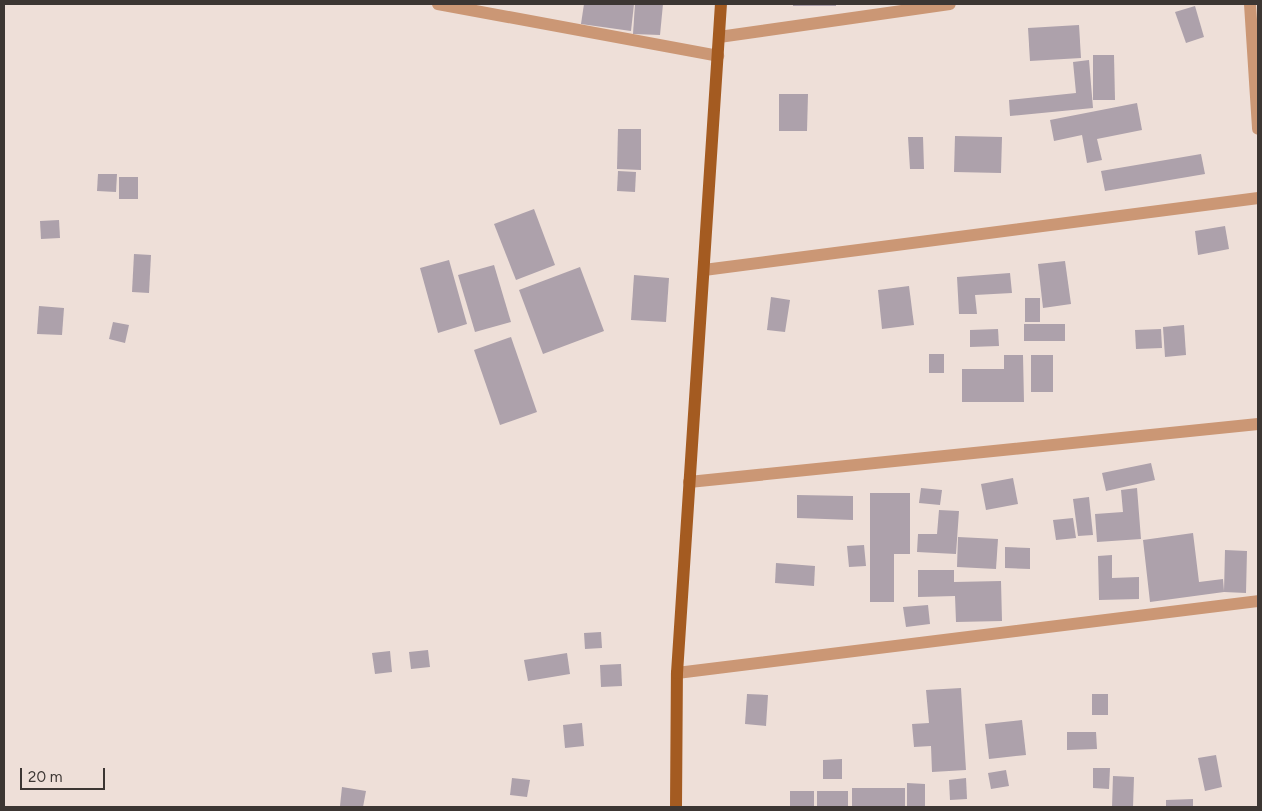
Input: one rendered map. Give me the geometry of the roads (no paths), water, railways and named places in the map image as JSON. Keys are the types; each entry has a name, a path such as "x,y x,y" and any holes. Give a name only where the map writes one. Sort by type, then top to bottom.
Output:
{"main road":[{"path":"676,807 677,673 721,4"}],"street":[{"path":"438,4 718,56"},
{"path":"719,37 950,4"},
{"path":"1250,4 1258,129"},
{"path":"704,270 1258,198"},
{"path":"690,482 1258,424"},
{"path":"677,673 1258,601"}]}
